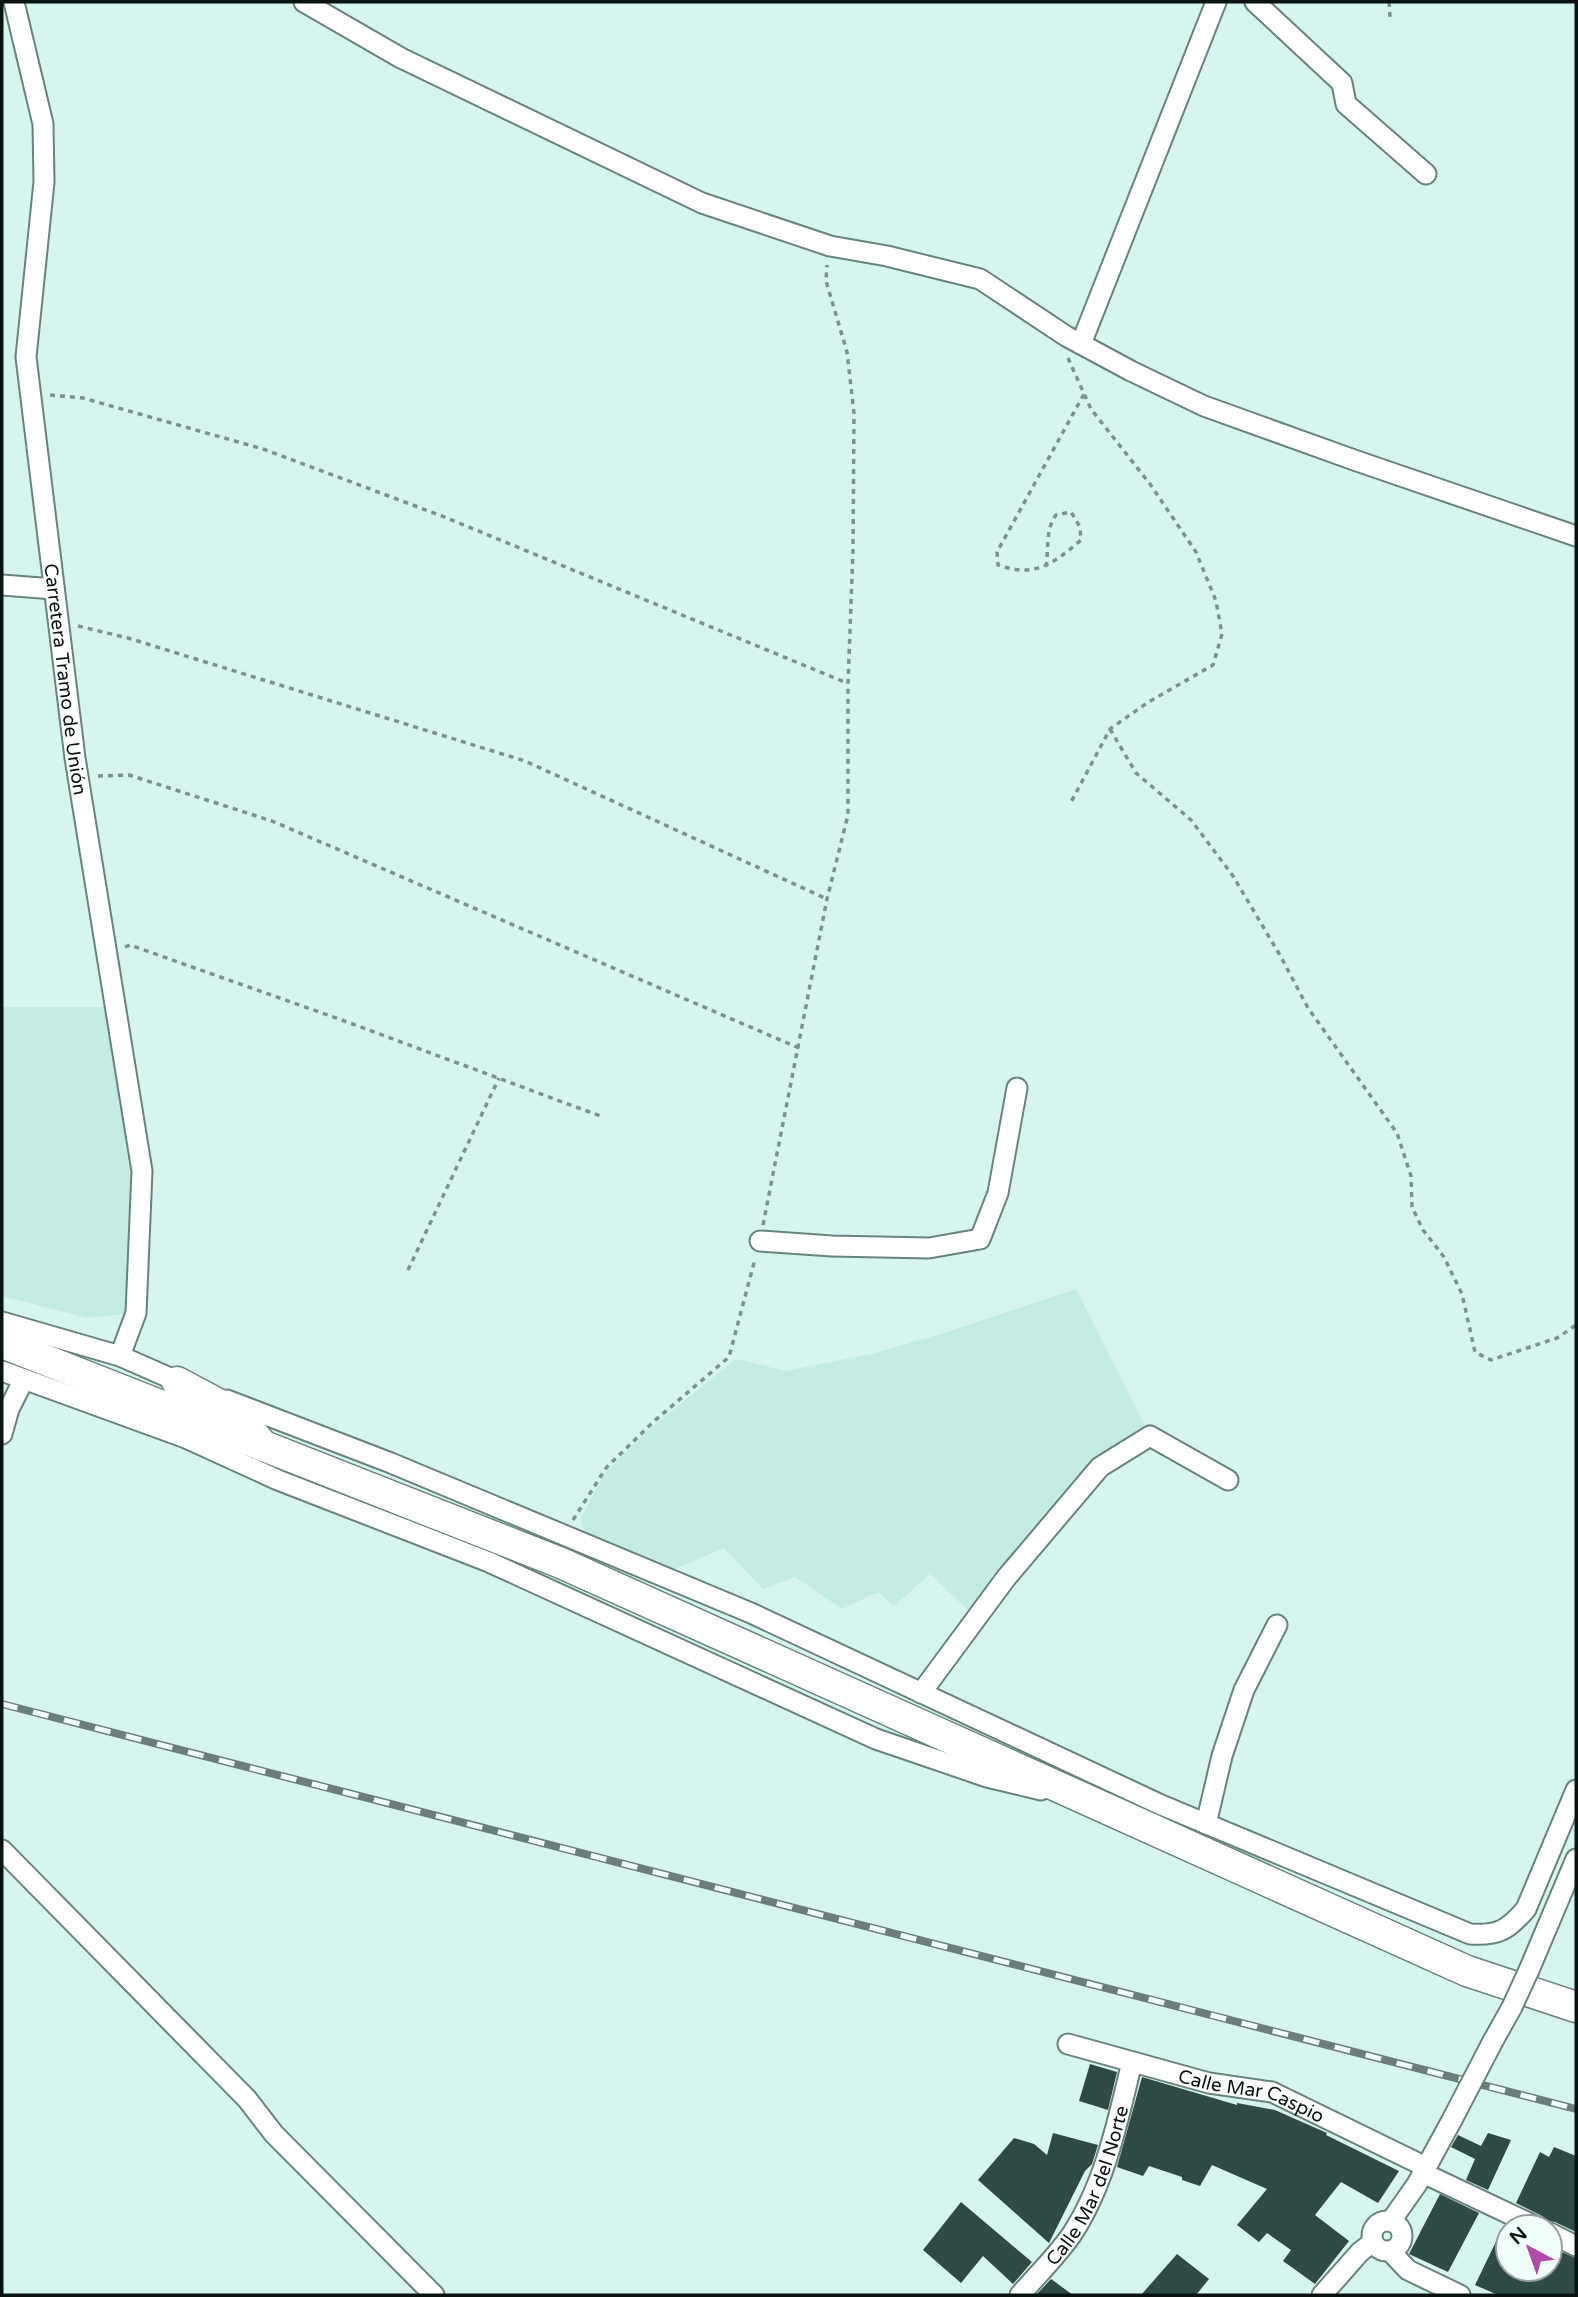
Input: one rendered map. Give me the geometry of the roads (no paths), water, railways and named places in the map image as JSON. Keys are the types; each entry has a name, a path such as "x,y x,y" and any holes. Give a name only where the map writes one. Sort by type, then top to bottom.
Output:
{"highway":[{"path":"2,1343 265,1449 561,1563 1467,1971 1576,2007"},
{"path":"177,1382 237,1414 265,1449"}],"street":[{"name":"Carretera Tramo de Unión","path":"14,2 43,124 44,181 26,357 78,776 142,1171 136,1313 120,1356"},
{"path":"304,2 325,7 401,58 702,203 830,246 887,256 980,279 1081,344 1204,406 1576,536"},
{"path":"1081,344 1216,2"},
{"path":"1255,2 1342,83 1346,104 1426,174"},
{"path":"2,585 54,589"},
{"path":"760,1241 929,1248 980,1239 998,1193 1017,1088"},
{"path":"2,1322 120,1356 177,1382 391,1463 751,1613 1159,1804 1459,1930 1486,1935 1501,1932 1514,1923 1526,1909 1576,1790"},
{"path":"2,1371 186,1438 278,1480 489,1562 876,1739 987,1777 1089,1802"},
{"path":"2,1434 9,1409 24,1379"},
{"path":"921,1693 999,1588 1100,1467 1150,1436 1228,1480"},
{"path":"1206,1824 1222,1756 1244,1690 1277,1625"},
{"path":"2,1850 247,2098 274,2134 434,2295"},
{"path":"1460,2295 1408,2270 1382,2247 1372,2233 1377,2224 1391,2221 1424,2170 1512,2007 1576,1859"},
{"name":"Calle Mar Caspio","path":"1068,2044 1209,2083 1272,2092 1508,2213"},
{"name":"Calle Mar del Norte","path":"1020,2295 1072,2233 1095,2188 1115,2132 1132,2062"},
{"path":"1322,2295 1360,2252 1382,2247"}],"railway":[{"path":"2,1704 1576,2109"}]}
